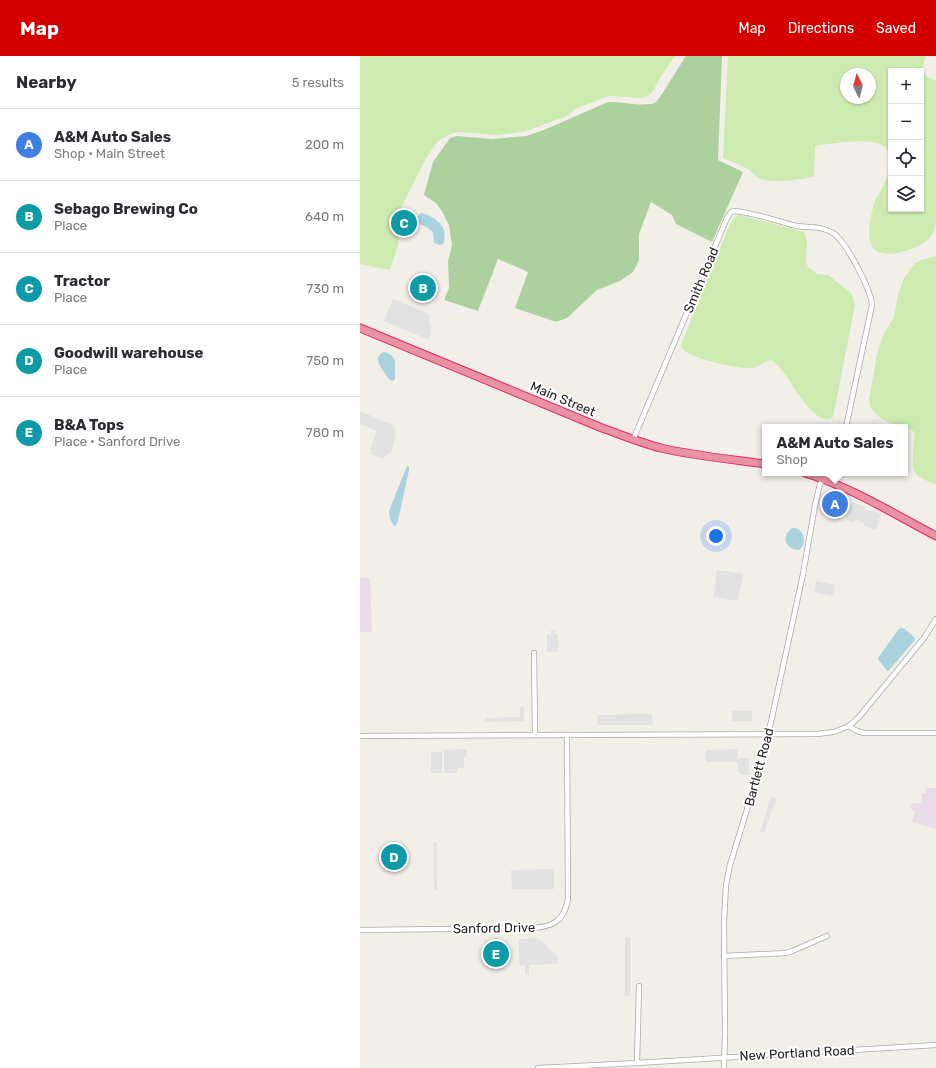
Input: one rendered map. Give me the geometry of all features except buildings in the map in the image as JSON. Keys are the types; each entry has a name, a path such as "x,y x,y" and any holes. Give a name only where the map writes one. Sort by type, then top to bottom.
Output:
{"highway":[{"name":"Main Street","path":"360,328 633,440 661,448 762,464"},
{"path":"814,476 852,492 936,536"}],"street":[{"name":"Smith Road","path":"633,440 729,214 733,211 799,226 827,230 840,239 847,249 868,290 872,303 847,424"},
{"path":"824,479 827,476"},
{"name":"Bartlett Road","path":"724,1068 724,904 726,880 768,734 803,574 815,505 820,484 824,479"},
{"path":"360,736 825,734 849,726 859,717 924,638 936,619"},
{"path":"534,653 535,735"},
{"path":"849,726 856,731 864,733 936,733"},
{"name":"Sanford Drive","path":"360,930 542,928 549,926 558,920 566,908 568,899 567,736"},
{"path":"724,956 786,953 827,936"},
{"path":"637,1063 639,986"},
{"name":"New Portland Road","path":"538,1068 936,1045"}],"shaded area":[{"path":"393,299 429,314 429,322 431,325 429,340 384,321"},
{"path":"360,411 395,426 394,444 391,452 385,456 384,459 371,454 372,451 370,450 377,431 360,424"},
{"path":"829,490 847,498 841,513 820,506 824,492 828,493"},
{"path":"852,502 866,507 865,510 872,510 881,514 876,530 864,526 864,523 858,520 855,520 854,522 846,520"},
{"path":"717,570 743,574 738,601 713,597"},
{"path":"360,578 370,578 372,632 360,632"},
{"path":"816,581 835,585 833,596 814,592"},
{"path":"551,630 555,630 555,634 558,634 558,652 547,652 547,634 551,634"},
{"path":"520,707 524,707 524,721 485,722 485,718 520,717"},
{"path":"732,711 752,711 752,721 732,721"},
{"path":"652,714 653,725 597,725 597,715"},
{"path":"467,749 467,757 464,757 464,768 457,768 457,773 444,773 444,750"},
{"path":"738,749 738,758 749,758 749,775 741,775 738,771 738,762 706,762 706,750"},
{"path":"431,752 442,752 442,773 431,773"},
{"path":"926,788 936,788 936,829 912,822 915,812 910,807 912,803 921,803 922,793 926,793"},
{"path":"771,797 776,799 764,833 760,832"},
{"path":"433,842 437,842 437,890 434,890"},
{"path":"554,869 554,889 512,889 511,870"},
{"path":"625,937 630,937 630,996 625,996"},
{"path":"538,938 558,957 558,964 529,965 529,975 525,975 525,965 519,965 519,939"}],"green space":[{"path":"360,56 675,56 653,91 648,96 642,98 609,96 577,108 567,116 529,130 515,133 497,135 462,132 453,133 438,141 426,158 399,215 398,245 390,270 360,264"},
{"path":"686,56 722,56 718,160 743,172 712,242 676,224 672,215 651,202 639,234 639,260 633,272 620,281 597,290 567,318 556,322 515,308 528,272 498,259 478,311 444,300 449,288 448,261 452,245 449,225 436,203 424,195 433,162 450,138 457,136 492,139 526,136 544,130 608,102 652,104 660,97"},
{"path":"728,56 926,56 923,68 888,68 888,151 881,144 873,142 852,142 815,146 814,177 787,181 773,181 756,177 749,170 723,158"},
{"path":"924,74 931,79 936,80 936,221 930,238 925,242 909,250 890,254 881,253 875,250 869,237 875,201 888,175 888,212 924,212"},
{"path":"740,215 804,232 807,241 806,261 808,267 817,274 828,275 852,294 855,305 833,417 830,419 821,418 813,412 780,368 771,360 759,366 744,368 699,358 683,350 681,345 730,224 734,218"},
{"path":"936,256 936,485 919,477 915,473 913,468 914,432 908,428 908,424 895,424 879,417 871,408 869,399 877,354 884,333 894,317 898,295 904,278 914,264 921,260"}],"water":[{"path":"421,213 431,216 438,221 444,230 444,243 440,245 434,243 433,233 431,230 419,223 417,217"},
{"path":"383,352 390,354 395,360 395,379 393,381 388,378 379,364 379,356"},
{"path":"407,466 409,467 409,470 398,521 394,526 390,519 389,511"},
{"path":"792,528 799,530 803,536 803,544 799,550 790,547 785,540 787,533"},
{"path":"901,628 905,629 915,638 915,640 889,671 887,671 878,658"}],"place":[{"name":"Tractor","path":"404,223"},
{"name":"Sebago Brewing Co","path":"423,288"},
{"name":"A&M Auto Sales","path":"835,504"},
{"name":"Goodwill warehouse","path":"394,857"},
{"name":"B&A Tops","path":"496,954"}]}
